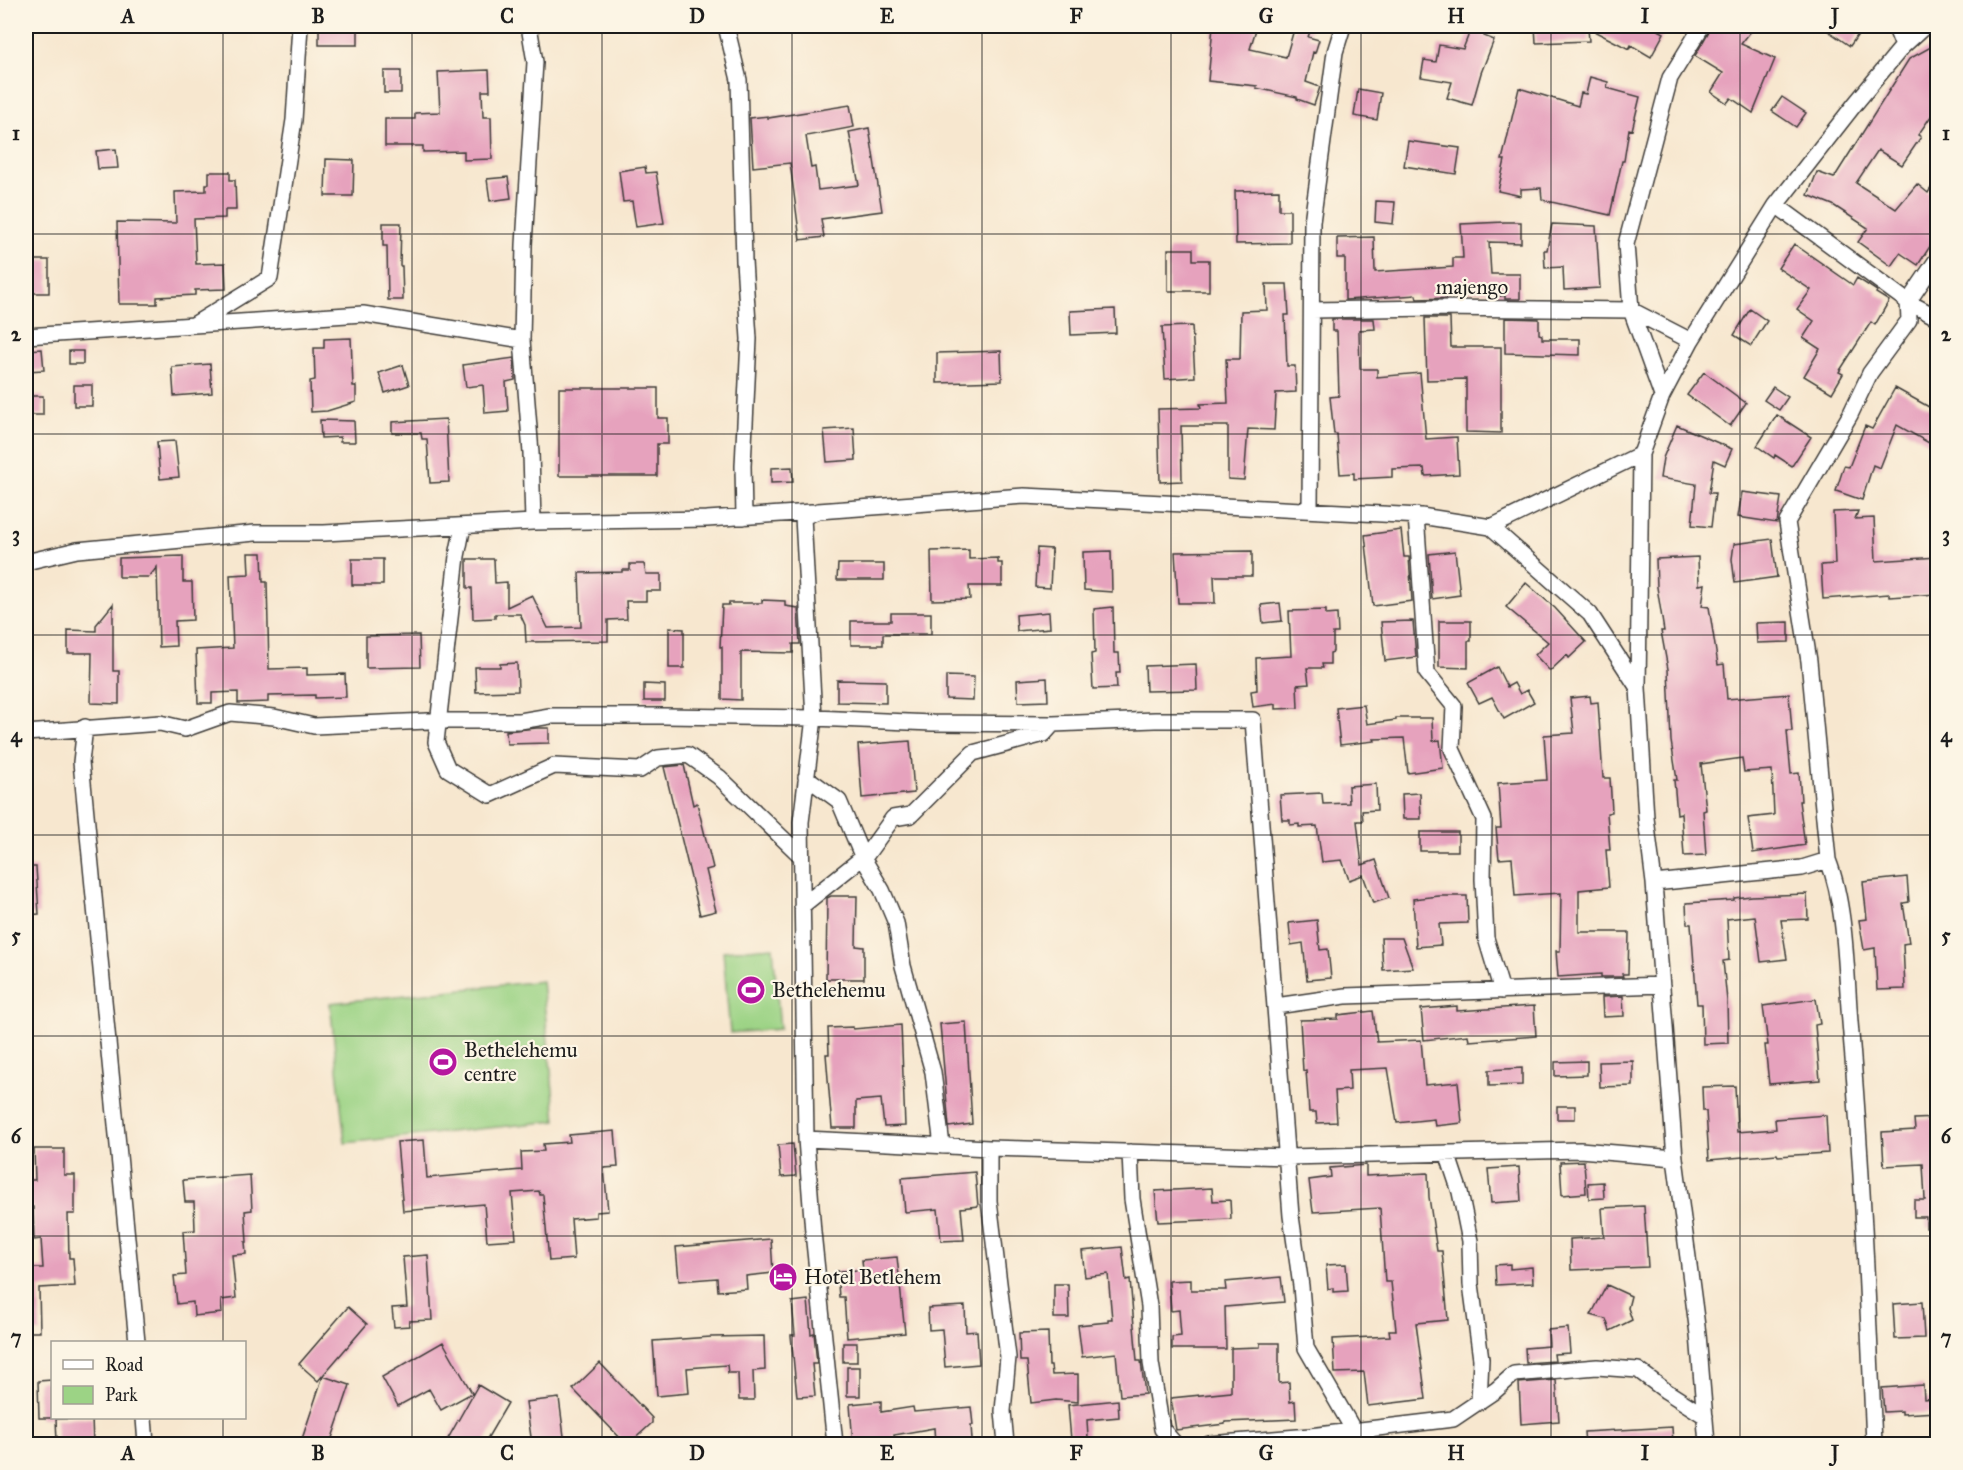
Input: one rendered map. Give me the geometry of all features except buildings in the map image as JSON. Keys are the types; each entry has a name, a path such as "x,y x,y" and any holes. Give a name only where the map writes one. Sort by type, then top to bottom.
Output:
{"street":[{"path":"192,326 270,278 294,120 300,26"},
{"path":"530,26 536,62 524,245 522,340 531,453 533,522"},
{"path":"726,26 739,80 744,261 749,339 743,466 744,517"},
{"path":"1310,509 1312,222 1335,52 1343,26"},
{"path":"1662,396 1631,310 1626,244 1670,78 1702,26"},
{"path":"1895,26 1903,46"},
{"path":"1707,1444 1698,1334 1675,1158 1654,883 1646,818 1638,688 1641,453 1662,396 1691,341 1776,205 1903,46 1925,26"},
{"path":"1776,205 1908,302 1938,318"},
{"path":"1874,1444 1859,1126 1841,922 1834,875 1828,860 1809,661 1787,522 1850,415 1870,373 1909,320 1908,302 1938,258"},
{"name":"majengo","path":"1312,310 1434,308 1631,310 1691,341"},
{"path":"26,336 363,315 522,340"},
{"path":"1491,527 1641,453"},
{"path":"26,562 77,549 255,533 324,533 533,522 744,517 1024,496 1416,516 1491,527 1590,614 1638,688"},
{"path":"818,512 803,517 814,718 801,822 806,1139 813,1232 835,1444"},
{"path":"1416,516 1427,673 1454,706 1452,750 1484,819 1483,879 1486,938 1502,991"},
{"path":"463,526 457,556 436,742 448,769 490,795 554,766 640,770 658,758 688,755 719,777 801,856"},
{"path":"26,733 160,723 185,729 230,713 274,717 314,726 438,721 520,721 550,716 814,718 932,723 1053,724 1155,720 1253,720 1291,1216 1301,1286 1306,1348 1354,1431"},
{"path":"802,906 863,858 893,818 911,815 973,753 1044,734 1053,724"},
{"path":"85,728 81,762 136,1341"},
{"path":"806,777 839,801 863,858 882,890 896,922 903,966 933,1072 942,1146"},
{"path":"1654,883 1802,868 1828,860"},
{"path":"1276,1006 1344,996 1662,985"},
{"path":"806,1139 990,1148 1288,1156 1580,1150 1675,1158"},
{"path":"990,1148 988,1201 1008,1356 1003,1411 1006,1444"},
{"path":"1130,1152 1132,1199 1149,1306 1151,1363 1162,1429 1175,1444"},
{"path":"1447,1153 1460,1192 1470,1241 1471,1284 1481,1367 1479,1402"},
{"path":"1209,1444 1288,1441 1453,1419 1496,1390 1514,1374 1597,1366 1638,1370 1705,1416"},
{"path":"1481,1367 1507,1380"},
{"path":"144,1419 146,1444"}],"green space":[{"name":"Bethelehemu","path":"773,947 780,1029 730,1033 723,951"},
{"name":"Bethelehemu centre","path":"542,981 556,1121 345,1143 330,1003"}],"place":[{"name":"Bethelehemu","path":"751,990"},
{"name":"Bethelehemu centre","path":"443,1062"},
{"name":"Hotel Betlehem","path":"783,1277"}]}
